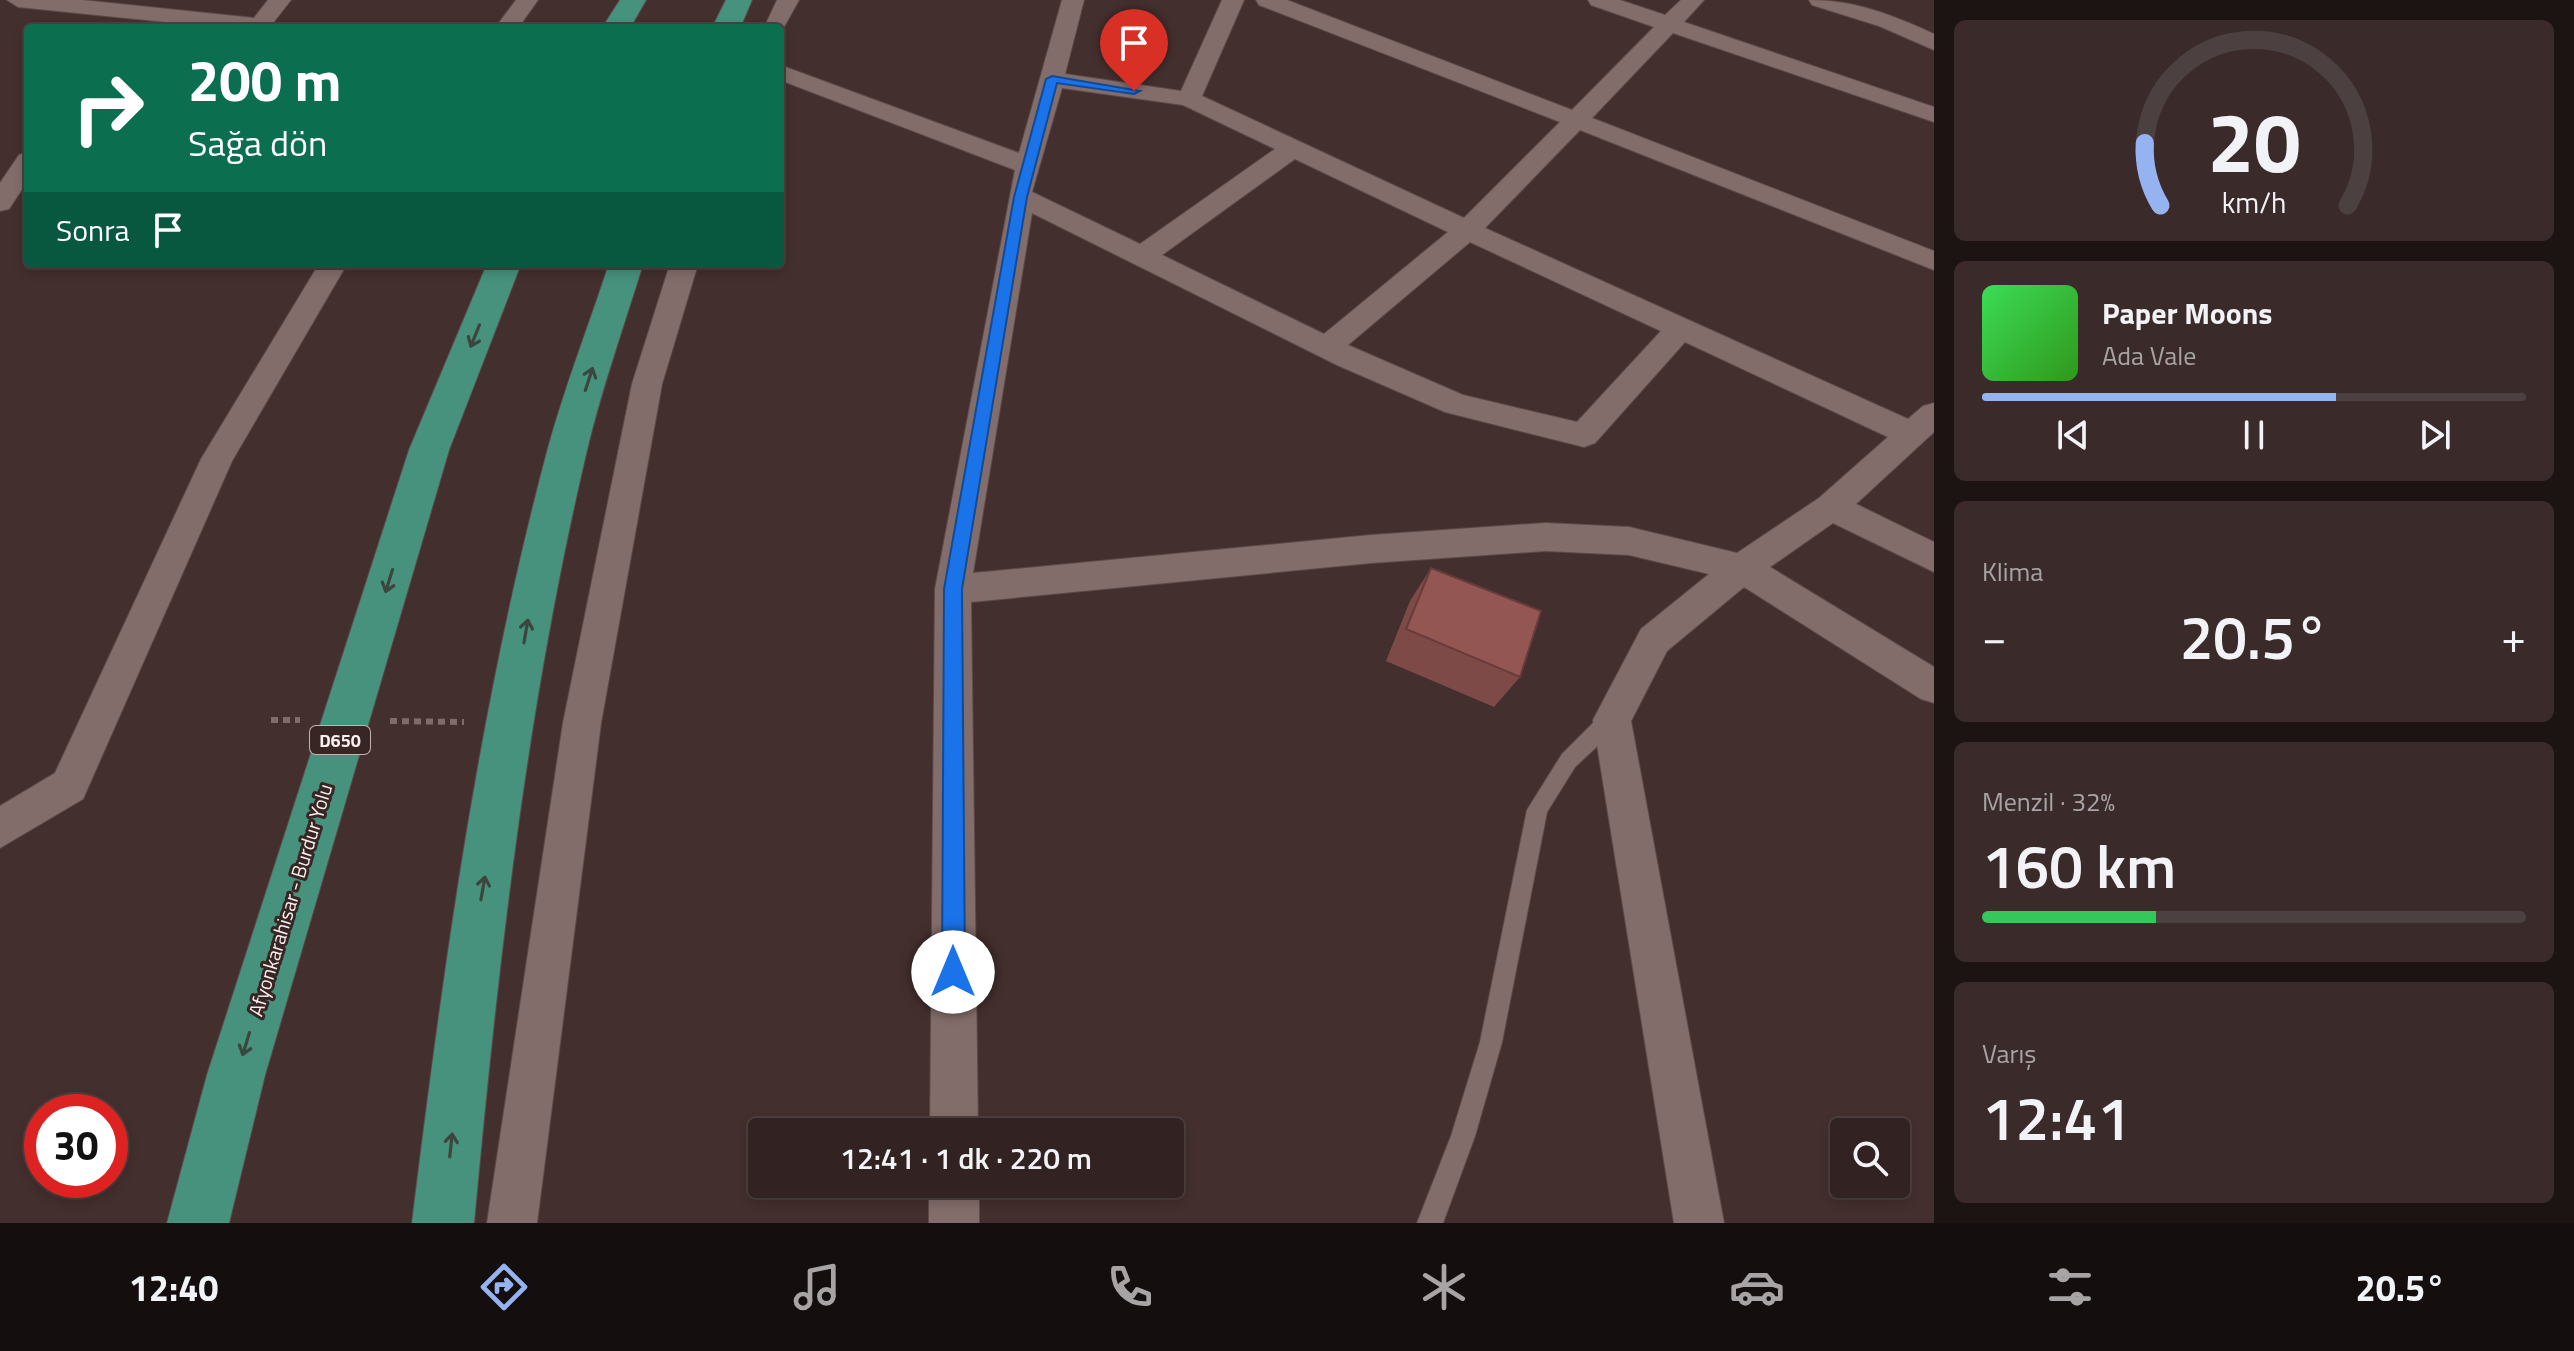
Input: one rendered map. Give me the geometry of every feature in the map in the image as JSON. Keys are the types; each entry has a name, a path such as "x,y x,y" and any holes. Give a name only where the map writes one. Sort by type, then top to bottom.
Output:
{"highway":[{"path":"618,24 633,0"},
{"path":"728,24 739,0"},
{"name":"Afyonkarahisar - Burdur Yolu","path":"198,1223 236,1075 429,450 502,268"},
{"path":"443,1223 469,968 528,619 568,446 625,268"}],"street":[{"path":"18,0 238,24"},
{"path":"268,24 280,0"},
{"path":"509,24 527,0"},
{"path":"777,24 788,0"},
{"path":"954,1118 953,589 1021,197 1073,0"},
{"path":"1189,99 1233,0"},
{"path":"1267,0 1934,261"},
{"path":"1599,0 1934,115"},
{"path":"1327,347 1467,230 1693,0"},
{"path":"1820,0 1888,11 1934,43"},
{"path":"784,74 1029,166"},
{"path":"1052,79 1189,99 1679,330 1922,424 1831,507 1742,568 1654,640 1612,720 1699,1223"},
{"path":"1142,256 1294,148"},
{"path":"0,203 24,166"},
{"path":"1021,197 1327,347 1456,404 1584,435 1679,330"},
{"path":"0,829 69,786 217,459 331,268"},
{"path":"512,1223 582,723 647,384 683,268"},
{"path":"1831,507 1934,558"},
{"path":"953,589 1371,549 1546,537 1629,541 1742,568 1934,687"},
{"path":"954,1198 954,1223"}],"lane":[{"path":"1430,1223 1463,1136 1491,1042 1537,810 1553,778 1574,751 1612,720"}],"path":[{"path":"271,720 510,722"}],"building":[{"path":"1431,568 1541,611 1520,677 1406,629"}],"route":[{"path":"953,972 953,589 1021,197 1052,79 1134,91"}]}
